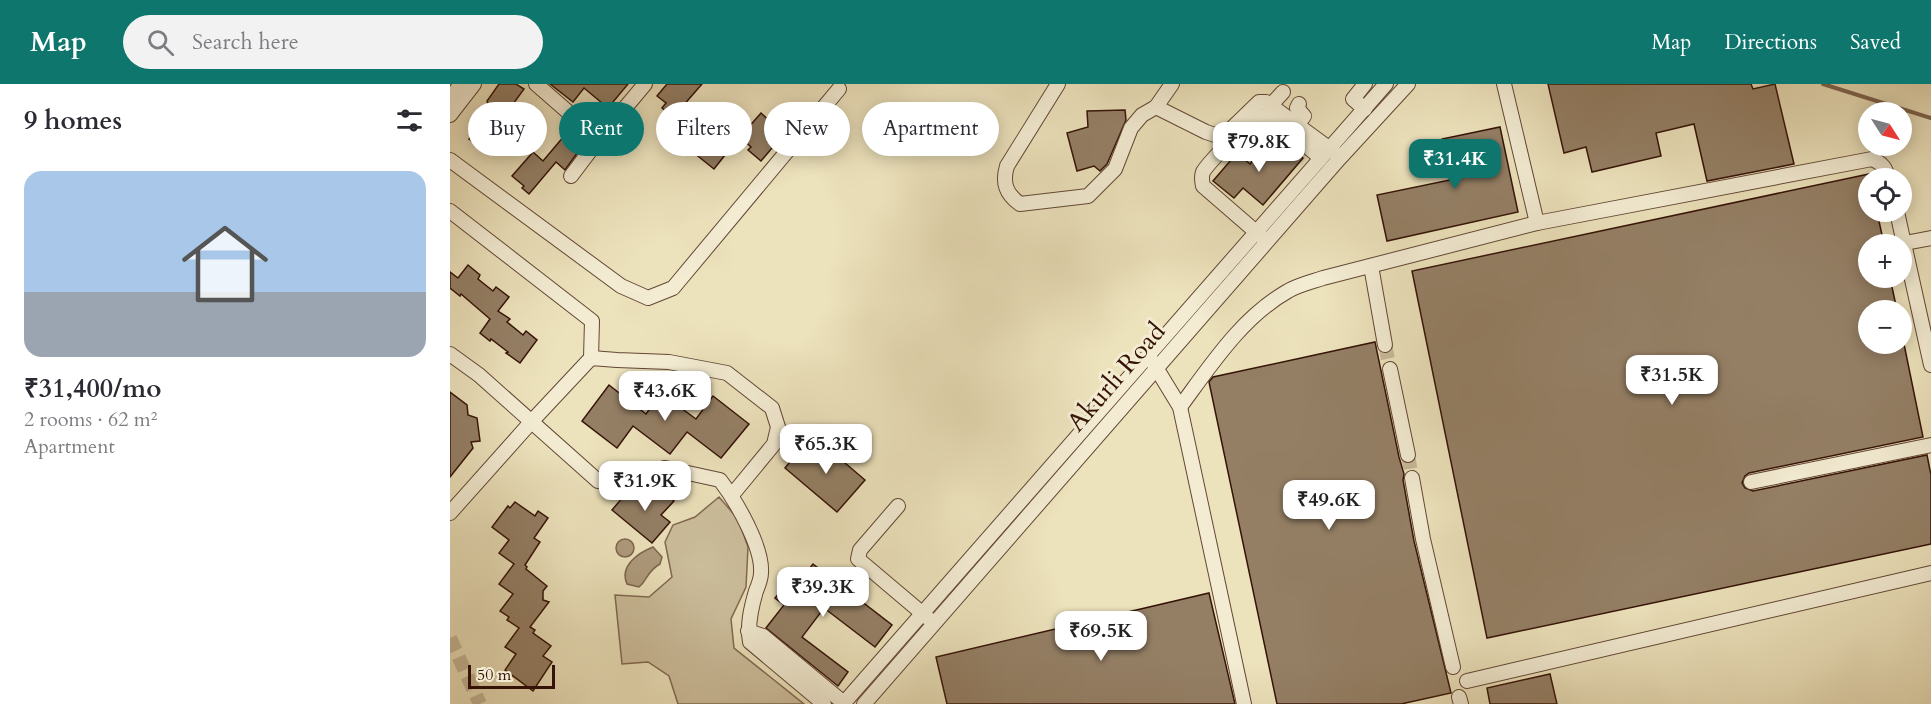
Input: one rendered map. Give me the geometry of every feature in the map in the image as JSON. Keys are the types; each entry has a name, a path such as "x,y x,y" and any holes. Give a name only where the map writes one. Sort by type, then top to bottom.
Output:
{"street":[{"path":"450,98 461,84"},
{"path":"450,115 474,84"},
{"path":"536,84 559,104"},
{"path":"630,102 645,84"},
{"path":"1058,84 1007,166 1004,177 1005,188 1020,204 1088,196 1115,170 1131,128 1142,115 1156,107 1172,84"},
{"path":"1365,84 1353,99 1365,109"},
{"name":"Akurli Road","path":"864,704 1156,368 1208,298 1261,237 1325,153 1386,84"},
{"name":"Akurli Road","path":"1261,237 1341,157 1408,84"},
{"path":"1504,84 1537,223"},
{"path":"450,160 621,286 648,298 673,288 839,89"},
{"path":"1271,105 1283,92"},
{"path":"1156,107 1218,136 1228,132 1259,102 1266,102 1298,124 1325,153"},
{"path":"1298,124 1304,116 1297,108 1299,105"},
{"path":"1261,237 1203,186 1204,171 1217,156 1257,117 1265,116 1274,119 1325,153 1341,157"},
{"path":"570,176 586,156"},
{"path":"1180,407 1231,341 1254,316 1290,289 1323,278 1537,223 1872,159 1880,162 1884,168"},
{"path":"450,211 592,321 591,358 450,513"},
{"path":"1912,242 1931,238"},
{"path":"1371,266 1385,345"},
{"path":"1912,276 1931,365"},
{"name":"Akurli Road","path":"844,704 1104,405 1148,356 1208,298"},
{"path":"450,354 479,375 598,482 620,482 665,468 720,480 732,495 755,541 761,573 752,603 748,631 750,642 824,704"},
{"path":"1148,356 1180,407 1244,704"},
{"path":"591,358 669,362 728,373 772,408 778,427 774,444 732,495"},
{"path":"1390,369 1408,454"},
{"path":"1104,405 1115,416"},
{"path":"1751,482 1931,446"},
{"path":"1068,447 1079,457"},
{"path":"1412,478 1423,539 1453,667"},
{"path":"1039,480 1051,489"},
{"path":"898,506 860,550 858,558 934,623"},
{"path":"1006,517 1018,527"},
{"path":"964,566 976,575"},
{"path":"1467,681 1931,573"},
{"path":"748,631 763,636 844,704"},
{"path":"891,649 904,658"}],"shaded area":[{"path":"719,497 738,519 748,547 746,587 731,619 734,648 804,704 678,704 669,676 648,662 622,664 615,595 649,597 672,577 665,542 673,525 695,517"},
{"path":"625,539 631,542 634,548 631,554 625,557 619,554 616,548 619,542"},
{"path":"653,547 662,557 660,564 652,570 639,587 627,584 626,571 631,561"}],"building":[{"path":"499,84 516,84 524,89 515,102 487,101"},
{"path":"550,84 628,84 613,102 601,102 584,88 573,102"},
{"path":"667,84 702,84 686,102 665,102 657,96"},
{"path":"1548,84 1751,84 1753,89 1775,84 1794,164 1707,181 1694,124 1656,133 1661,156 1592,172 1586,147 1564,153"},
{"path":"1125,110 1126,120 1107,164 1100,171 1094,166 1077,171 1067,133 1088,127 1087,111"},
{"path":"761,113 764,116 765,156 761,161 752,153 752,123"},
{"path":"1500,127 1518,212 1387,241 1377,195 1450,180 1442,139"},
{"path":"559,142 559,156 575,156 565,170 556,162 529,194 522,188 524,186 512,176 530,156 537,156 543,161"},
{"path":"1284,142 1303,158 1263,205 1243,188 1234,198 1213,181 1237,153 1250,164 1261,150 1270,158"},
{"path":"698,156 724,156 714,169"},
{"path":"1858,176 1858,222 1879,222 1882,234 1858,234 1858,288 1892,288 1895,300 1858,300 1858,354 1906,354 1923,437 1749,473 1742,483 1745,488 1753,491 1927,455 1931,475 1931,544 1487,638 1412,271"},
{"path":"468,265 480,275 478,279 493,291 496,287 509,297 498,311 510,319 507,322 523,335 526,331 537,340 520,363 480,333 490,319 461,294 460,296 450,288 450,272 458,278"},
{"path":"1375,342 1404,474 1403,480 1414,541 1451,693 1401,704 1277,704 1209,382 1213,377"},
{"path":"609,385 646,414 661,393 696,419 713,396 749,424 721,458 687,432 670,454 633,426 617,448 582,421"},
{"path":"450,392 467,405 468,415 477,418 480,441 471,442 473,448 450,477"},
{"path":"818,440 865,480 837,512 785,468 800,450 805,455"},
{"path":"655,484 674,501 661,515 670,522 652,543 612,510 629,490 641,501"},
{"path":"515,502 535,516 538,511 548,518 534,538 540,542 525,565 526,569 547,586 543,591 543,600 549,602 530,627 535,630 533,633 551,646 543,656 552,662 533,691 505,670 516,654 505,647 519,628 507,620 509,617 500,611 513,594 499,584 514,564 499,553 509,540 492,527 508,506 510,508"},
{"path":"813,564 892,625 875,647 824,608 802,637 848,672 838,686 766,628 784,605 775,598 790,579 797,585"},
{"path":"1209,593 1235,704 947,704 936,657"},
{"path":"1550,674 1557,704 1490,704 1487,688"}],"waterway":[{"path":"1823,84 1931,118"}],"tunnel":[{"path":"1385,345 1390,369"},
{"path":"1408,455 1412,478"},
{"path":"450,638 480,704"}]}
